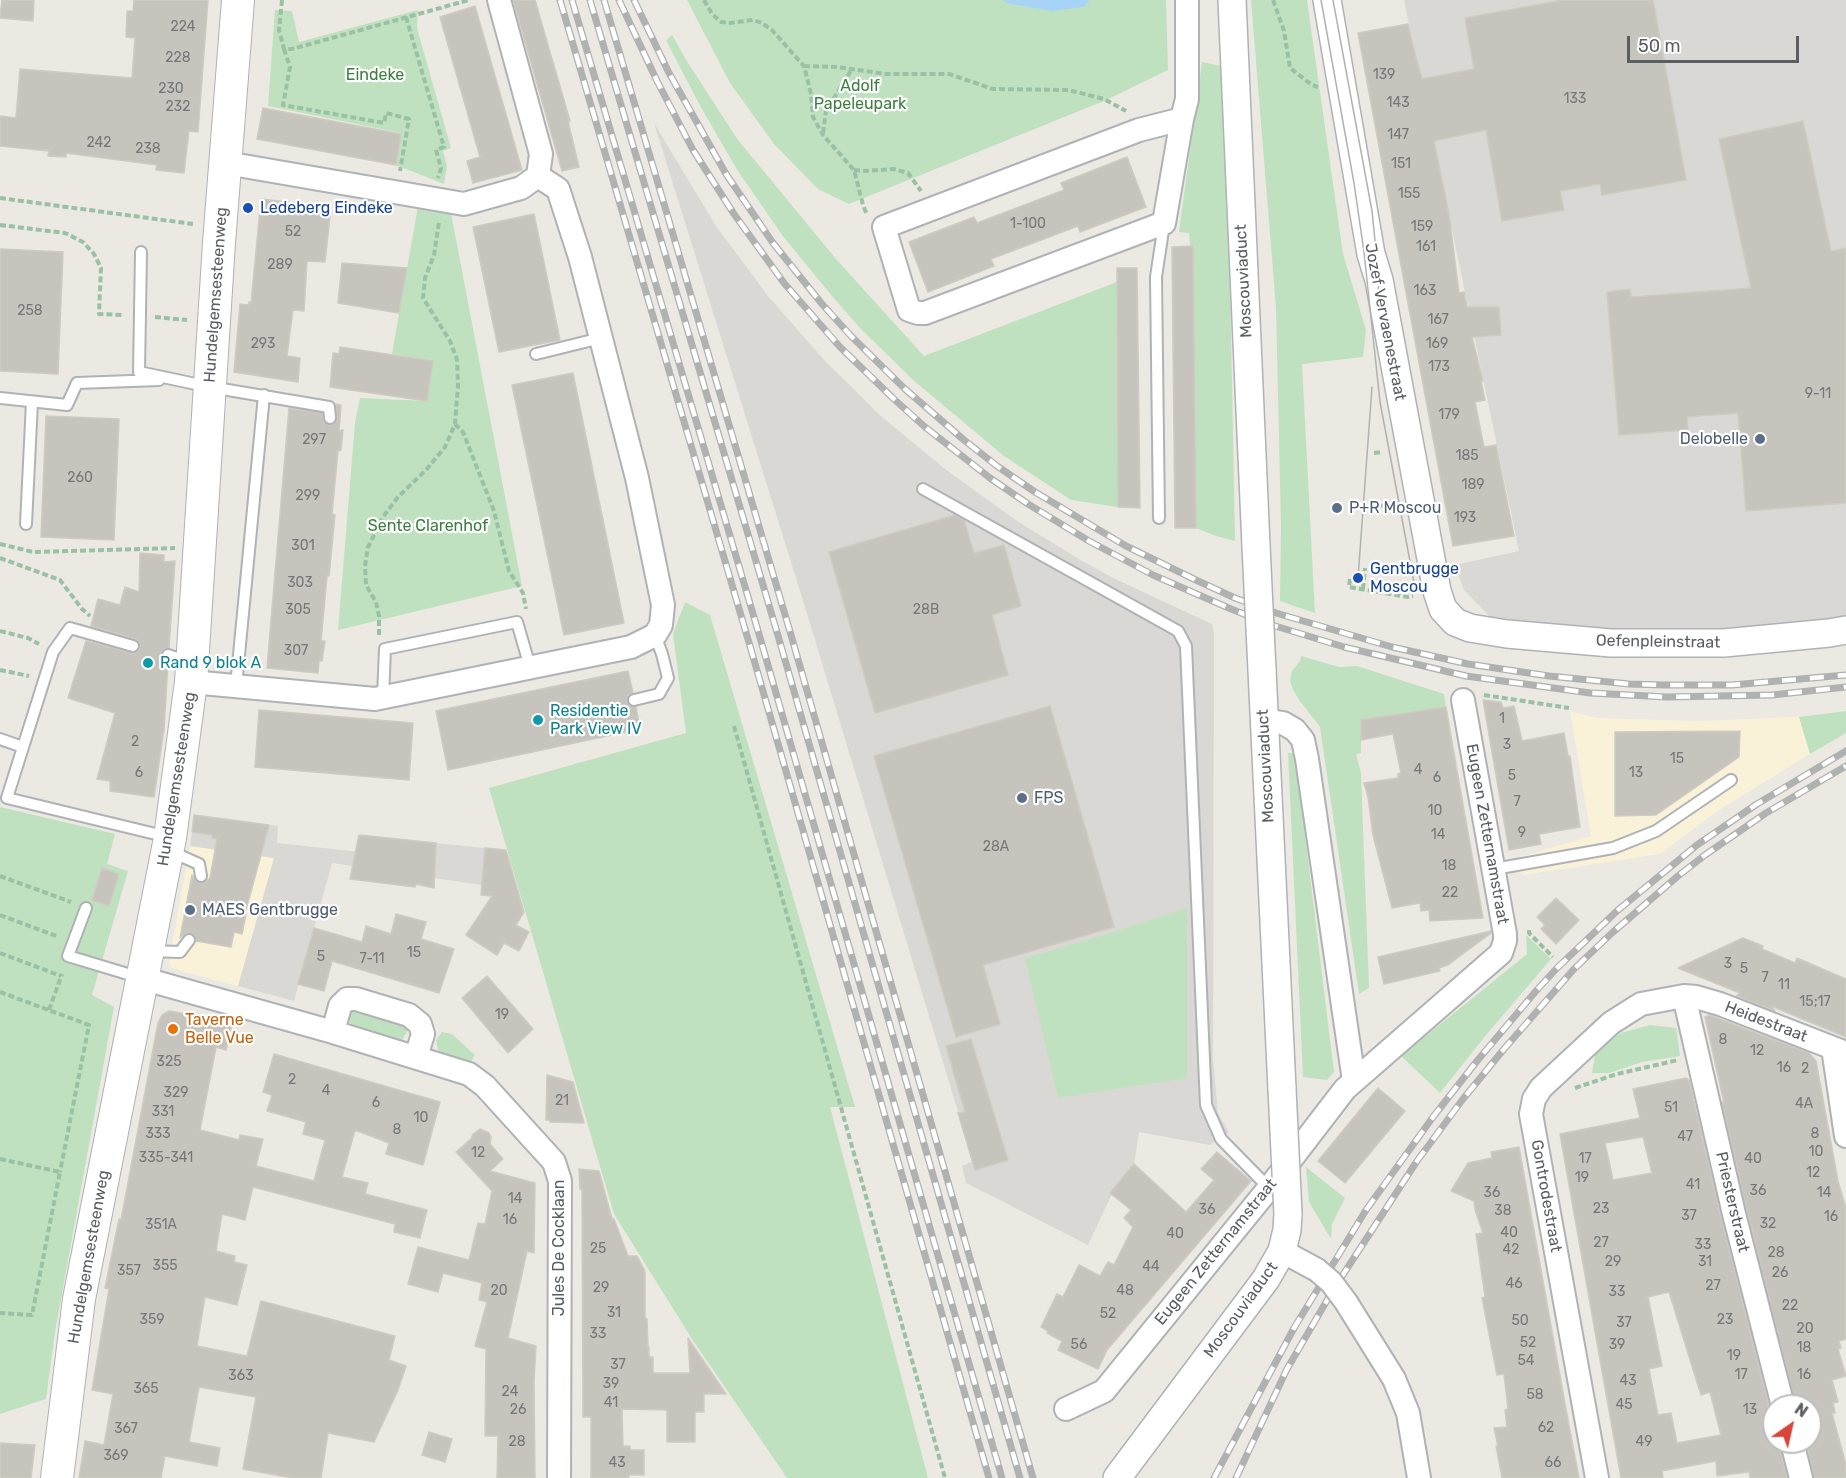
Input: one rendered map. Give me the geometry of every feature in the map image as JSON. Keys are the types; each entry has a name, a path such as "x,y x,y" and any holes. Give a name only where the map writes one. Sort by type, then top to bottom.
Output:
{"main road":[{"name":"Hundelgemsesteenweg","path":"57,1478 79,1299 168,844 184,667 199,547 238,0"}],"street":[{"path":"226,163 464,204 521,188 538,176 541,154 499,0"},
{"path":"1182,119 1139,130 884,227 909,310 925,313 1164,223 1187,99 1187,0"},
{"name":"Moscouviaduct","path":"1117,1478 1266,1279 1282,1251 1287,1230 1232,0"},
{"name":"Jozef Vervaenestraat","path":"1327,0 1371,254 1378,280 1439,598 1443,609 1455,622 1470,627"},
{"path":"184,667 236,686 375,699 632,647 655,635 660,625 663,605 637,478 580,257 558,189 538,176"},
{"name":"Oefenpleinstraat","path":"1470,627 1508,634 1611,643 1724,643 1846,630"},
{"name":"Eugeen Zetternamstraat","path":"1066,1409 1104,1391 1269,1188 1345,1089 1501,953 1505,934 1463,700"},
{"path":"1264,720 1283,723 1295,730 1303,740 1354,1081"},
{"name":"Jules De Cocklaan","path":"144,964 333,1032 469,1074 478,1080 554,1162 560,1181 559,1478"},
{"name":"Heidestraat","path":"1684,996 1720,1004 1840,1051"},
{"name":"Priesterstraat","path":"1684,996 1734,1214 1780,1394"},
{"name":"Gontrodestraat","path":"1597,1478 1531,1114 1534,1099 1540,1088 1611,1023 1641,1004 1684,996"},
{"path":"333,1032 340,1005 347,999 356,999 410,1015 420,1024 423,1034 416,1057"},
{"path":"1840,1051 1846,1136"},
{"path":"1282,1251 1317,1270 1331,1282 1394,1379 1408,1413 1419,1478"},
{"path":"1795,1454 1802,1478"}],"lane":[{"path":"1159,518 1156,277 1164,223"},
{"path":"141,252 138,316 139,372 210,387 328,407 330,418"},
{"path":"536,354 601,338"},
{"path":"0,398 67,405 77,383 178,380"},
{"path":"236,686 264,395"},
{"path":"26,524 33,402"},
{"path":"923,489 1178,631 1186,646 1206,1105 1221,1139 1269,1188"},
{"path":"384,697 385,649 407,644 517,622 530,667"},
{"path":"133,646 70,628 53,652 7,798 168,844 198,864 201,876"},
{"path":"634,700 659,694 668,678 655,635"},
{"path":"0,739 23,747"},
{"path":"1494,869 1613,849 1656,831 1731,780"},
{"path":"86,908 68,956 144,964 180,952 189,940"}],"path":[{"path":"282,0 279,30 290,67 283,105 384,123 386,113 409,119 396,192"},
{"path":"284,49 292,49 469,0"},
{"path":"704,0 712,14 721,22 753,20 762,23 772,30 804,66 811,94 813,117 823,135 854,170 863,205 871,222 884,227"},
{"path":"1273,0 1284,32 1290,68 1312,85 1338,94 1344,93"},
{"path":"379,639 379,616 376,602 366,585 365,566 368,547 383,517 398,497 426,470 445,447 455,424 458,386 457,360 450,341 423,298 425,278 434,255 441,168 436,150 444,147 406,17"},
{"path":"804,66 886,74 949,74 993,89 1068,90 1104,99 1132,115 1139,130"},
{"path":"823,135 826,111 852,69"},
{"path":"854,170 894,169 908,173 934,208"},
{"path":"0,198 220,228"},
{"path":"0,225 65,233 83,242 94,254 101,268 99,314 214,321"},
{"path":"455,424 463,432 494,511 509,571 523,593 527,614"},
{"path":"1374,453 1381,452"},
{"path":"1370,505 1391,506"},
{"path":"0,544 33,552 199,547"},
{"path":"0,558 60,580 91,617"},
{"path":"1363,590 1365,568"},
{"path":"0,631 28,638 53,652"},
{"path":"0,670 45,679"},
{"path":"1463,700 1480,694 1569,708"},
{"path":"734,726 945,1478"},
{"path":"0,876 86,908"},
{"path":"0,915 73,942"},
{"path":"0,953 61,976"},
{"path":"49,1010 68,956"},
{"path":"0,992 89,1025 32,1315 0,1313"},
{"path":"1568,1095 1575,1088 1617,1074 1688,1058 1698,1058"},
{"path":"0,1159 60,1172"}],"shaded area":[{"path":"1404,0 1846,0 1846,625 1724,643 1507,634 1464,590 1455,565 1519,551"},
{"path":"654,123 716,226 768,296 825,361 882,417 945,469 1017,521 1111,577 1212,624 1214,633 1213,1060 1218,1113 1229,1132 1210,1145 1139,1132 1134,1164 1112,1194 1088,1245 966,1183 962,1166 973,1161 805,607"},
{"path":"1570,711 1596,718 1698,721 1799,717 1810,754 1716,812 1660,854 1523,875 1507,861 1591,836"},
{"path":"249,822 278,826 277,843 435,860 436,843 485,848 482,885 332,863 294,1001 238,986 274,858 190,846 192,832 212,835 212,839 222,840"},
{"path":"190,846 275,858 238,986 170,966"}],"green space":[{"name":"Adolf Papeleupark","path":"687,0 1166,0 1168,70 1104,101 849,204 818,189 774,144 730,83"},
{"path":"1251,0 1307,0 1343,254 1366,330 1363,357 1302,364 1315,613 1280,601 1281,526 1276,308"},
{"name":"Eindeke","path":"275,10 292,11 299,42 418,10 417,28 451,148 443,151 447,166 444,184 396,165 401,133 268,106"},
{"path":"672,35 738,140 836,259 924,356 1117,282 1118,507 1071,500 1004,456 913,380 860,328 782,235 736,168 666,40"},
{"path":"1202,62 1226,67 1235,541 1196,528 1193,247 1190,245 1189,233 1179,232"},
{"name":"Sente Clarenhof","path":"418,206 451,213 522,586 338,630 355,423 360,398 427,401 433,361 392,354"},
{"path":"685,602 710,615 855,1107 830,1107 928,1478 787,1478 692,1339 614,1214 489,788 686,733 673,634"},
{"path":"1301,656 1339,667 1357,666 1444,694 1446,707 1361,720 1361,753 1356,754 1361,773 1369,988 1359,994 1320,727 1300,701 1290,680 1292,671"},
{"path":"1846,711 1846,733 1810,754 1799,717"},
{"path":"1288,753 1295,753 1334,1072 1327,1080 1303,1077"},
{"path":"0,807 115,834 107,864 128,871 92,995 114,1007 55,1332 46,1399 0,1414"},
{"path":"1187,908 1187,1078 1058,1098 1025,958"},
{"path":"1526,935 1551,959 1440,1093 1401,1056 1527,954"},
{"path":"360,1005 403,1019 408,1030 402,1040 352,1027 348,1017"},
{"path":"1650,1025 1676,1028 1680,1056 1642,1062 1609,1073 1592,1073 1596,1050 1621,1033"},
{"path":"442,1032 452,1034 475,1055 470,1063 438,1050 436,1040"},
{"path":"1306,1167 1345,1198 1332,1224 1331,1239 1309,1202"}],"water":[{"path":"1002,0 1090,0 1083,7 1053,11 1010,4"}],"building":[{"path":"2,0 34,0 33,21 0,18"},
{"path":"134,0 208,0 198,132 189,131 184,173 156,170 157,165 66,153 66,157 48,156 49,151 0,146 0,116 16,118 20,69 132,78 135,38 126,37 127,11 133,11"},
{"path":"513,0 535,0 570,121 568,121 579,167 562,171"},
{"path":"1563,0 1653,0 1686,180 1602,195 1600,184 1560,191 1564,210 1502,221 1486,130 1434,141 1449,214 1459,293 1464,292 1467,307 1499,307 1501,335 1472,337 1483,381 1481,381 1485,400 1475,402 1484,447 1496,445 1514,536 1453,546 1358,33 1408,24 1422,79 1474,69 1465,18"},
{"path":"475,6 522,170 473,183 467,161 480,157 440,17"},
{"path":"263,108 401,134 396,165 257,139"},
{"path":"1803,121 1831,251 1846,248 1846,503 1746,511 1738,413 1687,417 1688,430 1619,435 1607,292 1630,289 1631,297 1751,288 1719,139"},
{"path":"1127,157 1146,207 1080,232 1078,226 991,259 994,266 928,292 909,242 974,217 977,223 1064,190 1061,183"},
{"path":"261,199 331,207 325,262 307,261 304,311 293,310 287,356 300,358 298,382 234,372 240,304 251,303"},
{"path":"534,214 560,340 499,352 473,227"},
{"path":"1193,246 1196,528 1175,528 1172,247"},
{"path":"0,249 63,252 58,374 0,371"},
{"path":"342,263 407,268 399,313 338,303"},
{"path":"1117,268 1137,268 1140,508 1118,507"},
{"path":"340,347 433,361 427,401 330,387 333,353 339,354"},
{"path":"573,373 624,623 564,635 512,385"},
{"path":"336,404 341,405 339,431 343,430 341,450 338,451 332,514 335,515 321,641 325,641 322,661 319,661 318,673 267,668 289,408 322,413 324,422 330,425 337,421"},
{"path":"46,416 119,419 114,540 41,537"},
{"path":"955,515 964,520 974,553 1004,545 1021,606 992,615 1008,675 875,713 829,552"},
{"path":"140,553 164,555 164,562 175,561 169,648 164,649 161,653 162,659 168,663 164,730 154,797 110,791 110,781 97,779 115,713 68,698 86,641 132,653 140,649 140,644 136,639 91,626 98,599 120,605 125,587 139,592"},
{"name":"Residentie Park View IV","path":"628,671 633,693 628,695 627,701 629,706 636,707 640,729 448,770 436,711"},
{"path":"1483,700 1501,702 1503,708 1514,706 1522,741 1564,733 1568,756 1570,756 1580,827 1539,834 1541,844 1509,850"},
{"path":"1050,706 1114,927 983,965 1000,1024 956,1037 874,756"},
{"path":"1446,707 1483,918 1430,921 1429,910 1421,911 1420,903 1392,908 1373,835 1364,783 1398,778 1398,774 1401,773 1393,734 1361,740 1361,720"},
{"path":"259,710 413,723 409,780 255,767"},
{"path":"1740,731 1739,757 1656,815 1615,816 1615,732"},
{"path":"194,815 269,825 245,914 242,934 234,932 231,947 196,941 196,937 190,933 180,938 192,875 199,883 210,878 217,839 212,838 212,835 192,832"},
{"path":"359,835 436,843 434,888 416,884 415,887 350,879"},
{"path":"485,848 506,850 524,912 516,925 529,932 519,951 504,943 497,955 466,935 492,896 481,895"},
{"path":"102,868 119,874 109,906 92,900"},
{"path":"1556,898 1579,920 1556,944 1541,929 1545,925 1537,917"},
{"path":"396,914 426,922 421,939 454,949 439,993 332,961 324,991 298,984 314,928 362,942 366,926 391,934"},
{"path":"1491,931 1448,965 1439,968 1440,971 1384,984 1378,957"},
{"path":"1743,938 1795,963 1797,958 1846,979 1846,1037 1771,1006 1775,1011 1736,996 1740,993 1678,968"},
{"path":"487,976 533,1029 508,1053 462,998"},
{"path":"169,1011 232,1024 226,1050 216,1047 200,1130 239,1140 240,1135 263,1139 256,1166 314,1181 325,1140 303,1134 306,1122 267,1111 272,1095 263,1092 274,1054 440,1102 423,1165 386,1154 389,1143 355,1130 342,1177 368,1183 365,1194 427,1210 420,1238 394,1232 395,1224 253,1187 245,1220 222,1214 216,1251 235,1256 234,1262 247,1265 237,1305 205,1297 197,1346 247,1356 261,1301 395,1336 389,1360 406,1366 398,1390 374,1442 328,1433 321,1478 292,1478 243,1469 256,1397 199,1387 189,1442 220,1448 217,1466 165,1456 161,1478 79,1478 85,1441 104,1445 113,1394 92,1390 109,1289 105,1288 119,1219 121,1220 158,1023 162,1015"},
{"path":"1709,1015 1809,1053 1816,1061 1838,1181 1846,1208 1846,1339 1839,1341 1841,1348 1838,1349 1846,1376 1832,1380 1838,1402 1833,1403 1835,1413 1832,1413 1846,1465 1846,1478 1814,1478 1809,1454 1822,1454 1822,1394 1793,1394 1747,1211 1705,1017"},
{"path":"971,1039 1008,1160 975,1170 958,1113 965,1112 946,1046"},
{"path":"547,1075 573,1082 584,1123 546,1120"},
{"path":"1686,1078 1689,1080 1766,1394 1762,1394 1762,1454 1782,1454 1787,1478 1750,1478 1749,1472 1717,1476 1716,1461 1662,1471 1663,1478 1621,1478 1560,1134 1640,1118 1633,1089","holes":["1643,1137 1652,1173 1613,1180 1605,1143","1669,1292 1701,1395 1710,1392 1721,1435 1677,1443 1671,1413 1658,1415 1649,1369 1662,1366 1648,1297"]},
{"path":"1378,1088 1405,1111 1345,1183 1318,1161"},
{"path":"480,1129 489,1133 490,1144 503,1159 490,1171 535,1183 534,1253 527,1251 508,1338 536,1346 535,1478 497,1478 498,1436 485,1436 486,1349 475,1346 487,1302 479,1300 482,1283 443,1273 438,1292 408,1284 418,1247 469,1260 478,1223 485,1224 492,1191 456,1152"},
{"path":"1519,1147 1579,1478 1502,1478 1496,1446 1498,1446 1494,1428 1507,1427 1505,1410 1508,1409 1504,1374 1497,1375 1482,1298 1485,1297 1476,1234 1483,1233 1474,1201 1451,1191 1468,1163 1492,1158 1491,1152"},
{"path":"1217,1152 1251,1181 1107,1350 1098,1369 1058,1350 1062,1341 1041,1327 1057,1294 1063,1297 1079,1265 1100,1276 1108,1262 1114,1265 1133,1227 1124,1218 1131,1210 1110,1193 1134,1164 1186,1212 1214,1180 1201,1169"},
{"path":"579,1169 599,1171 612,1219 614,1219 628,1256 637,1256 645,1271 645,1318 647,1319 649,1357 653,1357 653,1373 690,1373 688,1338 726,1394 704,1394 704,1412 695,1412 695,1442 667,1442 667,1410 622,1409 623,1446 630,1446 630,1450 644,1450 644,1475 629,1475 629,1478 591,1478 591,1417 583,1417 582,1190 580,1189"},
{"path":"429,1432 452,1439 445,1462 422,1455"},
{"path":"0,1443 35,1445 31,1478 0,1478"}],"tram line":[{"path":"1321,0 1354,183 1380,402 1415,588"},
{"path":"1333,0 1372,211 1379,280 1377,309"},
{"path":"1358,578 1372,387"}],"railway":[{"path":"560,0 750,646 989,1478"},
{"path":"572,0 761,641 1002,1478"},
{"path":"590,0 779,639 1020,1478"},
{"path":"604,0 791,635 1033,1478"},
{"path":"619,0 693,150 734,214 784,283 840,347 925,427 990,478 1089,541 1153,575 1272,625 1344,647 1466,676 1590,693 1667,697 1772,695 1846,687"},
{"path":"634,0 669,73 726,174 773,243 822,304 905,389 964,440 1035,492 1126,546 1235,598 1276,613 1392,647 1468,664 1549,676 1629,684 1732,685 1846,675"},
{"path":"1214,1478 1294,1328 1366,1210 1433,1117 1536,991 1618,910 1697,845 1757,804 1846,751"},
{"path":"1236,1478 1287,1369 1333,1290 1417,1161 1504,1049 1574,969 1678,876 1766,813 1846,766"}],"place":[{"name":"Ledeberg Eindeke","path":"248,208"},
{"name":"Delobelle","path":"1760,439"},
{"name":"P+R Moscou","path":"1337,508"},
{"name":"Gentbrugge Moscou","path":"1358,578"},
{"name":"Rand 9 blok A","path":"148,663"},
{"name":"Residentie Park View IV","path":"538,720"},
{"name":"FPS","path":"1022,798"},
{"name":"MAES Gentbrugge","path":"190,910"},
{"name":"Taverne Belle Vue","path":"173,1029"}]}
